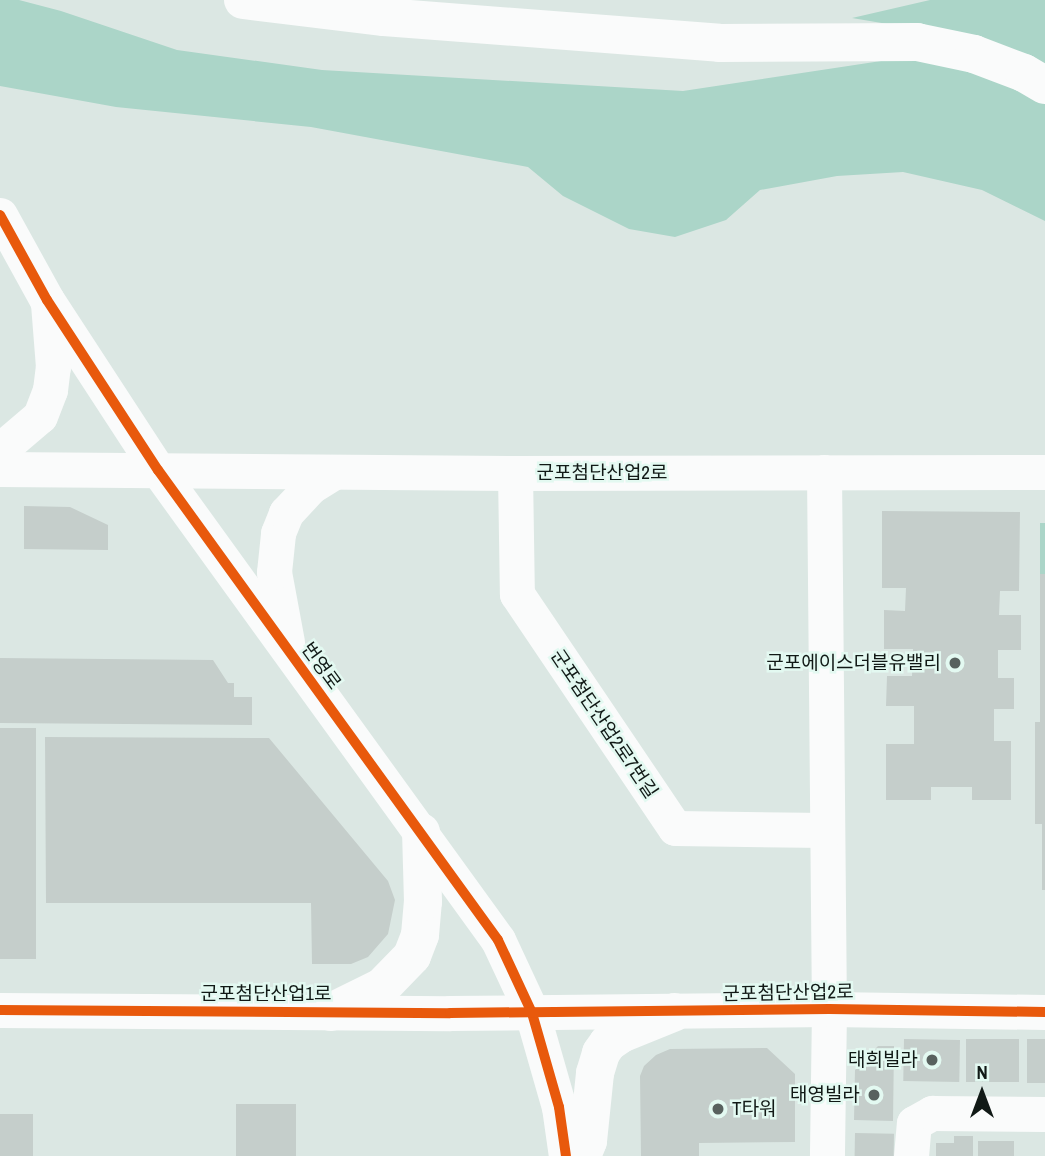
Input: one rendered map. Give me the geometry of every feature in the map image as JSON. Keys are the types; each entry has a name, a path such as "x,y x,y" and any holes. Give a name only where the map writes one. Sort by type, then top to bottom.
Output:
{"main road":[{"path":"243,0 384,17 719,43 917,42 974,54 1024,73 1045,85"},
{"path":"331,1012 382,987 412,956 420,935 423,902 421,832"},
{"path":"582,1156 588,1141 595,1073 600,1053 608,1042 621,1034 675,1012"}],"street":[{"name":"번영로","path":"0,215 47,300 158,470 498,940 532,1013 559,1107 566,1156"},
{"path":"0,450 40,416 50,390 53,367 47,300"},
{"path":"0,469 158,470"},
{"name":"군포첨단산업2로","path":"158,470 515,474 1045,472"},
{"path":"289,653 274,572 278,533 286,513 310,487 334,472"},
{"path":"824,472 829,1009 827,1156"},
{"name":"군포첨단산업2로7번길","path":"515,474 517,594 675,828 826,830"},
{"name":"군포첨단산업2로","path":"532,1013 829,1009 1045,1012"},
{"name":"군포첨단산업1로","path":"0,1010 532,1013"},
{"path":"911,1156 914,1123 932,1113 1045,1114"}],"green space":[{"path":"0,0 19,0 61,11 177,50 322,70 683,91 901,58 980,71 1045,101 1045,221 982,190 903,172 837,176 760,190 726,220 675,237 629,229 563,196 528,167 311,127 116,107 0,86"},
{"path":"930,0 1045,0 1045,68 947,34 852,18"},
{"path":"1040,523 1045,523 1045,574 1040,574"}],"building":[{"path":"24,506 70,507 108,525 108,550 24,549"},
{"name":"군포에이스더블유밸리","path":"882,511 1020,512 1019,591 1000,591 999,615 1021,615 1021,650 998,650 998,678 1014,678 1014,709 994,709 994,741 1011,741 1011,800 972,800 972,787 931,787 931,800 886,800 886,744 914,744 914,706 886,706 887,676 912,676 913,649 884,649 884,610 905,611 906,588 882,588"},
{"path":"1040,574 1045,574 1045,890 1042,890 1042,824 1035,824 1035,722 1040,722"},
{"path":"0,658 213,660 228,683 234,683 234,697 252,697 252,725 0,723"},
{"path":"0,728 36,728 36,959 0,959"},
{"path":"45,737 269,738 388,881 395,900 388,934 368,957 351,964 312,964 311,903 46,903"},
{"name":"태희빌라","path":"904,1039 960,1040 959,1082 903,1081"},
{"path":"966,1039 1019,1039 1019,1082 966,1082"},
{"path":"1027,1039 1045,1039 1045,1083 1027,1083"},
{"name":"태영빌라","path":"878,1046 894,1046 893,1121 854,1120 855,1070"},
{"name":"T타워","path":"767,1048 795,1074 795,1142 699,1143 699,1156 641,1156 640,1076 644,1066 656,1055 670,1049"},
{"path":"236,1104 296,1104 296,1156 236,1156"},
{"path":"0,1114 33,1114 33,1156 0,1156"},
{"path":"855,1133 894,1134 894,1156 855,1156"},
{"path":"954,1136 973,1136 973,1156 936,1156 936,1143 954,1143"},
{"path":"978,1141 1014,1141 1014,1156 978,1156"}],"cycle path":[{"path":"0,215 47,300 158,470 498,940 532,1013 559,1107 566,1156"},
{"path":"0,1010 450,1013 829,1009 1045,1012"}],"place":[{"name":"군포에이스더블유밸리","path":"955,663"},
{"name":"태희빌라","path":"932,1060"},
{"name":"태영빌라","path":"874,1095"},
{"name":"T타워","path":"718,1109"}]}
